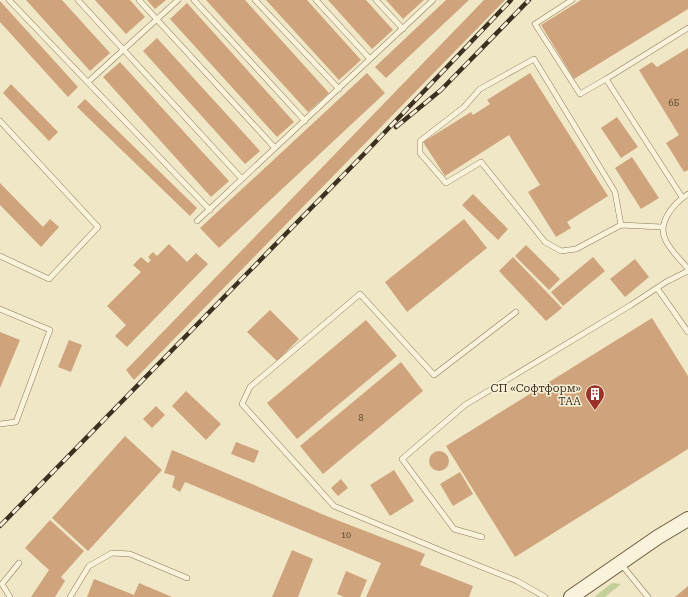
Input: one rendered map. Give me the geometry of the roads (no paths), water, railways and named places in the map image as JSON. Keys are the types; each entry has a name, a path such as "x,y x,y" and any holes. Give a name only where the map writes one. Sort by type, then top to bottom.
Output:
{"main road":[{"path":"571,597 688,519"}],"lane":[{"path":"9,0 210,210"},
{"path":"78,0 242,179"},
{"path":"139,0 275,148"},
{"path":"88,82 178,0"},
{"path":"194,0 305,121"},
{"path":"255,0 339,89"},
{"path":"316,0 370,59"},
{"path":"376,0 402,29"},
{"path":"198,221 433,0"},
{"path":"572,0 535,24 580,94 688,28"},
{"path":"622,226 615,192 534,59 480,89 464,107 420,140 420,153 446,183 481,162 545,242 561,251 576,249 622,226 662,228"},
{"path":"606,79 682,197"},
{"path":"0,121 98,227 49,278 0,256"},
{"path":"482,537 454,529 402,459 465,405 688,270 665,240 662,228 669,211 682,197 688,194"},
{"path":"657,288 688,332"},
{"path":"516,312 434,375 360,294 250,387 242,404 334,506 517,581 545,597"},
{"path":"0,309 50,330 16,422 0,424"},
{"path":"70,597 89,566 112,553 130,554 187,578"},
{"path":"10,597 2,584 19,563"},
{"path":"621,563 648,597"}],"railway":[{"path":"0,526 365,153 511,0"},
{"path":"396,127 441,90 529,0"}],"place":[{"name":"СП «Софтформ» ТАА","path":"595,411"}]}
